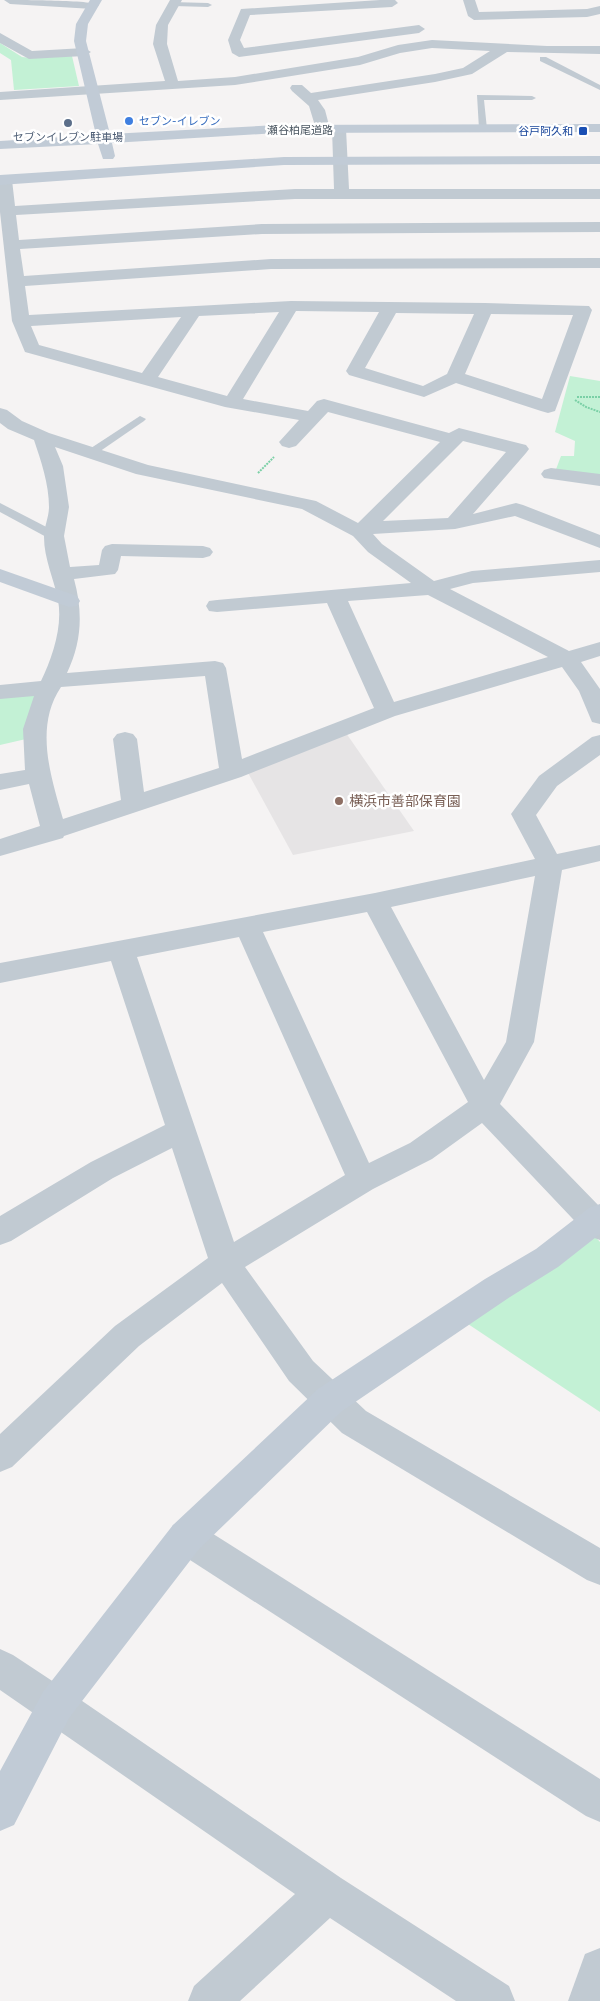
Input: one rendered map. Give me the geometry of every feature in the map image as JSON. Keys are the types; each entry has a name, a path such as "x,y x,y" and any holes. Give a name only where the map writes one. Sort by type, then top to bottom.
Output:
{"street":[{"path":"10,0 95,2 82,24 80,40 94,91 111,172"},
{"path":"469,0 474,16 598,10"},
{"path":"523,0 531,14"},
{"path":"587,0 598,10"},
{"path":"173,86 160,44 162,24 175,2"},
{"path":"420,29 396,7 246,12 234,40 239,53 434,28"},
{"path":"292,10 315,22"},
{"path":"331,30 346,38"},
{"path":"309,97 435,78 467,71 505,48 519,38 522,33"},
{"path":"0,38 29,55 84,52"},
{"path":"0,96 235,81 360,60 398,49 432,44 547,50 600,50"},
{"path":"278,74 309,97 319,109 323,129"},
{"name":"瀬谷柏尾道路","path":"0,145 228,131 600,128"},
{"path":"339,129 342,194"},
{"path":"452,440 323,407 232,403 31,348 21,321 12,245 5,218 2,180 284,161 600,160"},
{"path":"510,194 521,245"},
{"path":"5,218 254,195 600,194"},
{"path":"254,195 267,246"},
{"path":"12,245 521,245 600,227"},
{"path":"16,282 267,246 521,245 600,263"},
{"path":"21,321 291,306 486,308 588,303 548,407 455,377"},
{"path":"232,403 291,306"},
{"path":"390,307 356,371 424,392 455,377 486,308"},
{"path":"146,381 193,312"},
{"path":"289,442 323,407"},
{"path":"0,414 15,425 42,436 143,470 309,505 360,532 376,548 431,588 568,660 590,691 600,717"},
{"path":"360,532 459,434 518,449 455,523"},
{"path":"42,436 53,466 59,507 54,536 70,617 62,660 42,702 35,729 39,775 54,832"},
{"path":"551,474 600,480"},
{"path":"360,532 369,528 418,527 489,519 516,509 600,542"},
{"path":"62,574 108,570 112,550 204,552"},
{"path":"217,606 431,588 472,577 600,566"},
{"path":"0,575 68,601"},
{"path":"335,596 388,711"},
{"path":"0,848 54,832 232,772 388,711 568,660 600,649"},
{"path":"0,692 51,684 215,668 232,772"},
{"path":"125,739 134,805"},
{"path":"0,1456 127,1336 225,1262 362,1180 421,1151 484,1106 520,1042 550,864 523,814 548,781 600,742"},
{"path":"0,782 39,775"},
{"path":"0,973 375,902 600,853"},
{"path":"0,1811 56,1705 186,1538 330,1400 496,1289 547,1258 598,1222 484,1106 375,902"},
{"path":"247,926 362,1180"},
{"path":"121,950 225,1262 301,1371 354,1422 600,1568"},
{"path":"0,1232 102,1170 182,1130"},
{"path":"186,1538 600,1802"},
{"path":"0,1668 327,1892 494,2001"},
{"path":"209,2001 327,1892"},
{"path":"589,2001 593,1998 600,1969"}],"lane":[{"path":"175,2 208,5"},
{"path":"543,59 600,88"},
{"path":"483,129 480,96 532,98"},
{"path":"92,452 140,419"},
{"path":"0,507 54,536"}],"path":[{"path":"579,403 599,412"},
{"path":"241,490 289,442"}],"shaded area":[{"path":"346,733 414,831 293,855 247,771"}],"green space":[{"path":"0,43 22,57 72,56 79,86 14,90 11,60 0,53"},
{"path":"570,376 600,381 600,477 555,472 561,456 574,456 575,441 555,432"},
{"path":"37,693 26,739 0,745 0,698"},
{"path":"593,1234 600,1242 600,1412 465,1322"}],"place":[{"name":"セブン-イレブン","path":"129,121"},
{"name":"セブンイレブン駐車場","path":"68,123"},
{"name":"谷戸阿久和","path":"583,131"},
{"name":"横浜市善部保育園","path":"339,801"}]}
